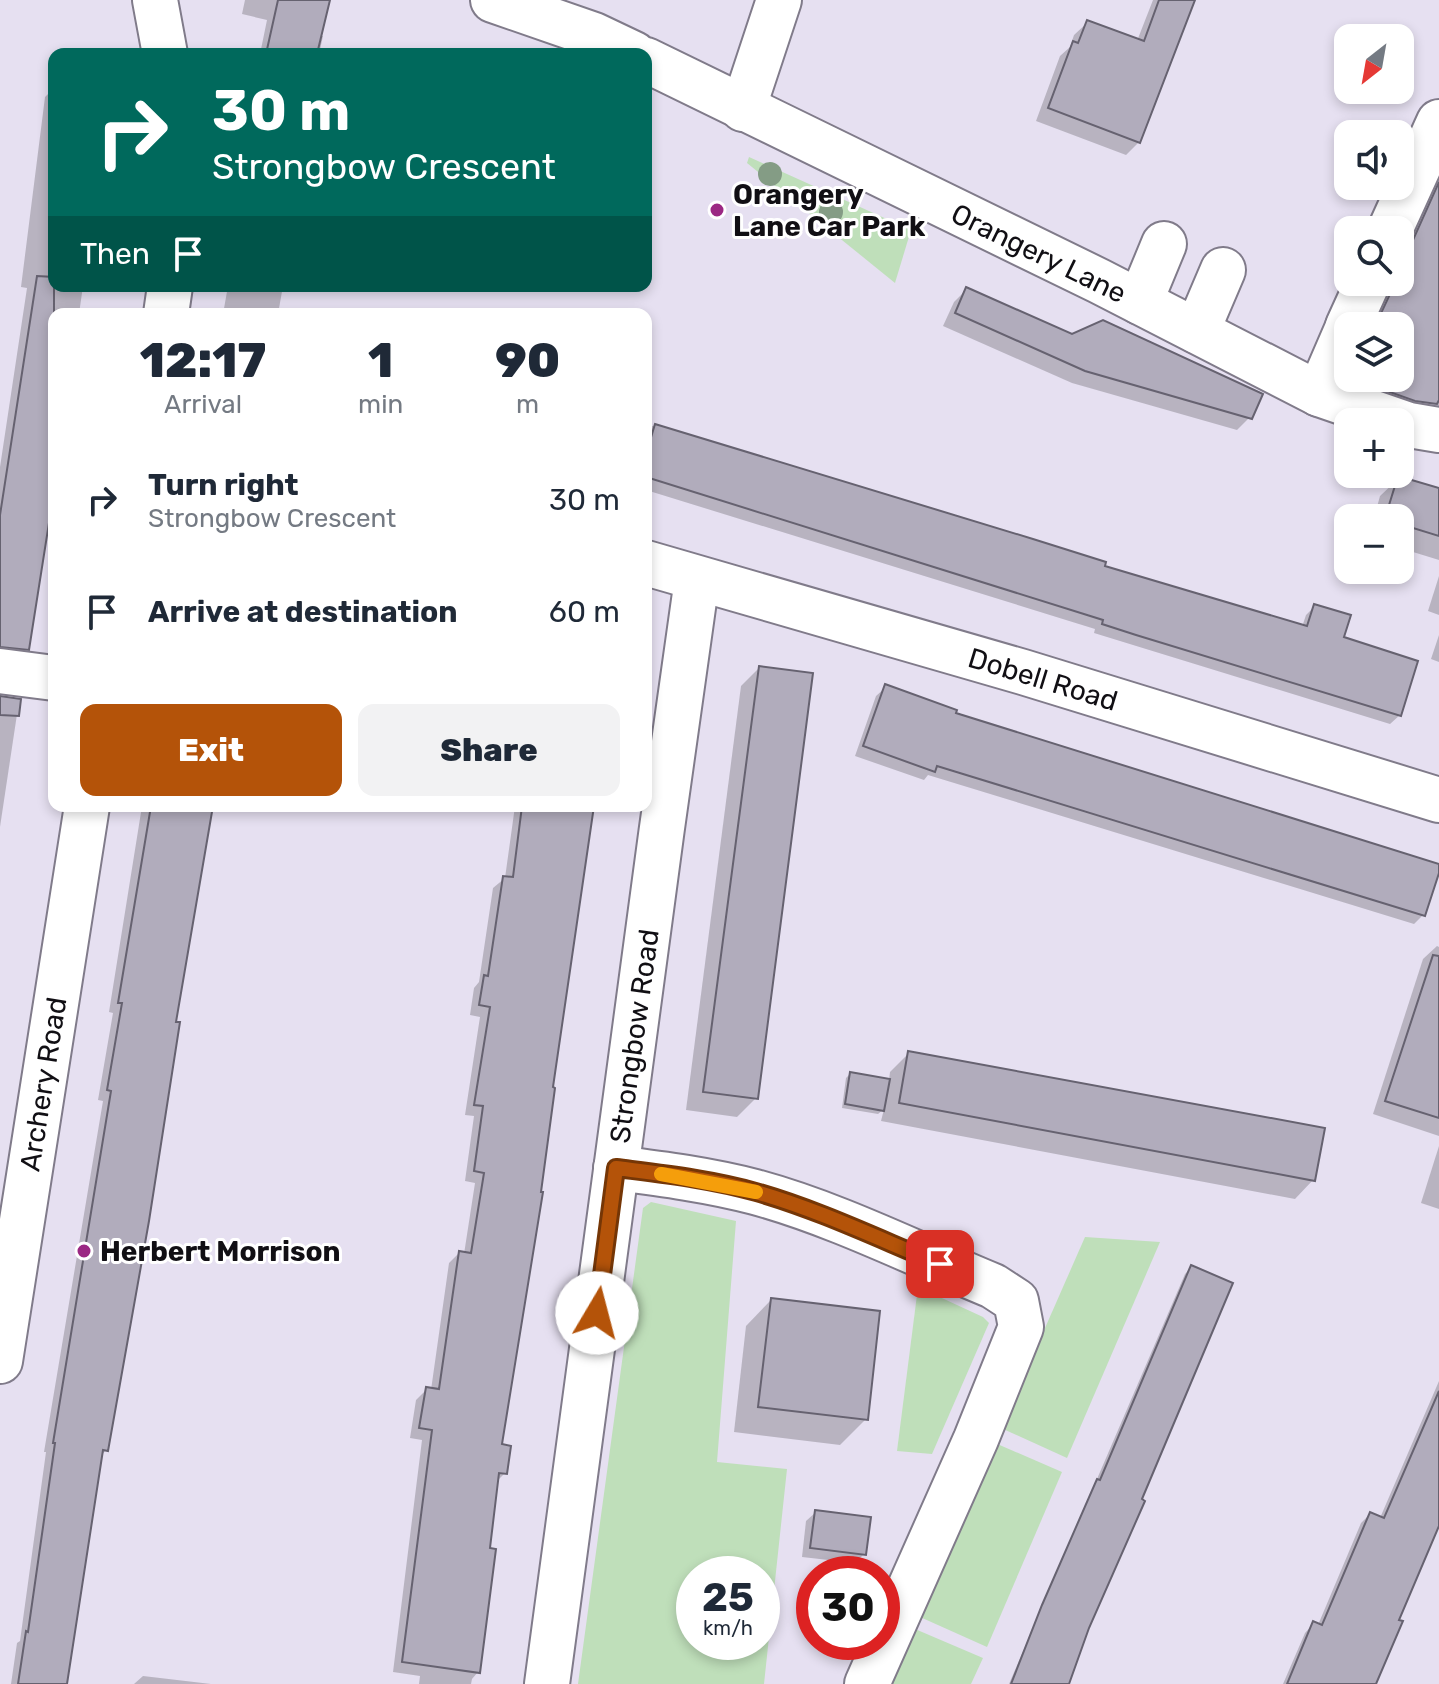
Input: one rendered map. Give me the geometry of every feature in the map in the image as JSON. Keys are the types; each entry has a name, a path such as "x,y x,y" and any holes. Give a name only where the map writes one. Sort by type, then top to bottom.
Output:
{"street":[{"path":"155,0 164,48"},
{"path":"493,0 594,35 621,48"},
{"path":"743,109 779,0"},
{"name":"Orangery Lane","path":"652,63 1140,302 1310,389 1409,425 1439,430"},
{"path":"1396,216 1439,122"},
{"path":"1140,302 1164,244"},
{"path":"1197,331 1223,270"},
{"path":"1310,389 1334,349"},
{"name":"Dobell Road","path":"652,565 1023,672 1439,800"},
{"name":"Strongbow Road","path":"547,1684 697,579"},
{"path":"0,671 48,677"},
{"name":"Archery Road","path":"0,1361 86,812"},
{"path":"616,1168 682,1176 755,1192 832,1219 979,1280 1016,1301 1021,1327 976,1439 867,1684"}],"green space":[{"path":"749,157 911,230 895,283 747,163"},
{"path":"651,1202 736,1221 717,1462 787,1469 778,1556 676,1556 676,1660 767,1660 764,1684 578,1684 643,1208"},
{"path":"1085,1237 1160,1242 1067,1458 1001,1428"},
{"path":"918,1287 983,1317 989,1323 932,1454 897,1451"},
{"path":"995,1443 1062,1472 987,1647 920,1617"},
{"path":"915,1629 983,1658 971,1684 892,1684"}],"building":[{"path":"278,0 330,0 318,48 267,48"},
{"path":"1159,0 1195,0 1140,143 1048,108 1073,41 1078,43 1087,20 1144,41"},
{"path":"1439,182 1437,404 1415,401 1390,392 1414,392 1414,312 1382,312 1389,296 1414,296 1414,238"},
{"path":"37,276 48,277 48,292 54,292 54,308 48,308 48,529 29,650 0,647 0,515"},
{"path":"966,287 1072,334 1103,320 1263,394 1252,419 1085,371 955,313"},
{"path":"655,424 1106,562 1105,566 1307,626 1314,604 1351,615 1344,637 1418,661 1401,716 1136,635 1102,624 1103,620 652,479 652,434"},
{"path":"1414,481 1439,488 1439,536 1414,528 1414,504 1389,504 1394,488 1414,488"},
{"path":"759,666 813,673 758,1099 703,1092"},
{"path":"885,684 957,710 956,713 1439,864 1425,916 937,766 935,772 863,746"},
{"path":"0,696 21,699 19,716 0,715"},
{"path":"150,812 212,812 176,1022 180,1022 149,1221 108,1451 103,1450 67,1684 18,1684 28,1632 53,1443 111,1091 107,1090 122,1003 118,1003"},
{"path":"521,812 593,812 553,1087 543,1192 502,1444 511,1446 507,1474 499,1473 490,1548 496,1549 480,1673 402,1662 432,1430 419,1428 426,1387 439,1389 459,1251 471,1253 484,1173 474,1171 483,1106 474,1105 490,1007 479,1005 484,975 488,976 503,876 513,877"},
{"path":"1433,955 1439,956 1439,1118 1385,1101"},
{"path":"908,1051 1325,1128 1315,1181 899,1103"},
{"path":"850,1072 890,1079 884,1111 845,1104"},
{"path":"1191,1265 1233,1283 1142,1499 1145,1501 1089,1628 1069,1684 1011,1684 1042,1605 1097,1479 1100,1480"},
{"path":"771,1298 880,1311 868,1420 758,1407"},
{"path":"1439,1391 1439,1526 1376,1684 1287,1684 1313,1621 1322,1625 1370,1512 1384,1518"},
{"path":"815,1510 871,1517 866,1555 810,1548"}],"slow traffic":[{"path":"661,1174 756,1192"}],"place":[{"name":"Orangery Lane Car Park","path":"717,210"},
{"name":"Herbert Morrison","path":"84,1251"}],"route":[{"path":"597,1313 616,1168 682,1176 755,1192 832,1219 940,1264"}]}
